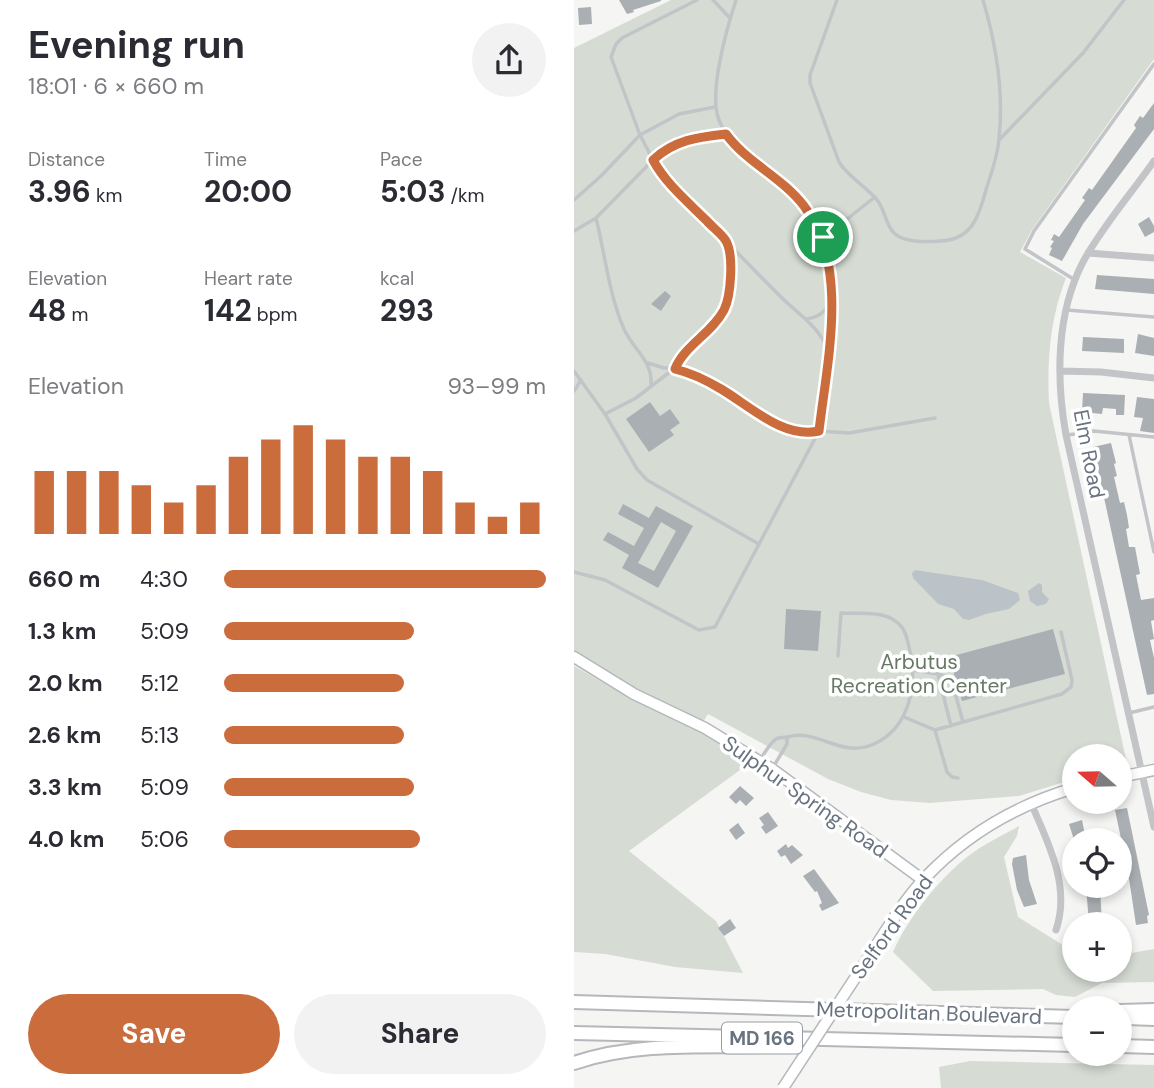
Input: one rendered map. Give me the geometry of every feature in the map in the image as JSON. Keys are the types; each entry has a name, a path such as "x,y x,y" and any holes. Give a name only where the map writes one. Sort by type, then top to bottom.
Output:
{"highway":[{"path":"574,995 751,1007"},
{"name":"Metropolitan Boulevard","path":"574,1002 978,1015 1062,1015"},
{"path":"1132,1011 1154,1010"},
{"path":"1132,1018 1154,1019"},
{"name":"Metropolitan Boulevard","path":"574,1033 1062,1045"},
{"path":"574,1063 614,1052 683,1047 949,1042"},
{"path":"1132,1046 1154,1047"}],"main road":[{"name":"Sulphur Spring Road","path":"574,657 606,678 705,728 772,769 923,880"},
{"path":"1132,774 1154,770"},
{"name":"Selford Road","path":"783,1088 923,880 965,842 988,826 1031,803 1062,792"}],"street":[{"name":"Elm Road","path":"1153,164 1088,253 1067,310 1060,351 1060,371 1066,435 1154,827"},
{"path":"1088,253 1154,258"},
{"path":"1060,371 1154,378"},
{"path":"1031,803 1057,871 1062,904 1056,930"}],"lane":[{"path":"697,0 622,38 612,51 613,65 640,135 665,179 787,304 807,319 823,337 828,349"},
{"path":"713,0 730,18"},
{"path":"574,572 605,580 699,630 715,626 819,431 828,349 830,271 823,237 805,206 774,175 747,158 726,134 715,107 717,84 736,0"},
{"path":"836,0 810,75 810,83 839,162 843,169 875,197 891,230 897,236 939,241 960,237 977,221 999,139 999,83 983,0"},
{"path":"999,139 1083,53 1124,0"},
{"path":"1076,280 1025,249 1034,231 1154,64"},
{"path":"574,200 640,135 679,114 715,107"},
{"path":"574,231 596,218 663,150 687,139 726,134"},
{"path":"823,237 875,197"},
{"path":"596,218 619,316 627,335 648,363 651,386"},
{"path":"605,414 636,398 675,369 679,359 698,342 724,309 730,279 726,242"},
{"path":"807,319 816,318 830,302"},
{"path":"1067,310 1154,317"},
{"path":"648,363 688,372 720,388 780,425 806,434 819,431 849,433 934,418"},
{"path":"574,371 605,414 637,469 647,480 757,543"},
{"path":"574,391 581,380"},
{"path":"1066,435 1094,430 1154,437"},
{"path":"1129,435 1154,552"},
{"path":"759,761 776,739 794,734 839,747 863,748 887,736 904,717 914,670 905,633 898,624 888,617 874,614 841,613 838,656"},
{"path":"904,717 935,730 1062,694 1071,687 1072,680 1061,632"},
{"path":"914,670 951,678 963,722"},
{"path":"938,674 951,726"},
{"path":"1127,713 1154,707"},
{"path":"935,730 947,772 958,778"},
{"path":"772,769 787,744 787,737"}],"green space":[{"name":"Arbutus Recreation Center","path":"671,0 1154,0 1154,59 1032,230 1020,252 1066,278 1056,309 1051,339 1049,403 1123,744 1062,744 1062,783 1019,796 930,803 891,800 828,779 708,714 703,722 608,675 574,651 574,48"},
{"path":"574,666 630,698 697,729 751,762 629,851 716,921 743,973 675,967 605,954 574,952"},
{"path":"1019,826 1017,836 1004,857 1018,917 1062,944 1062,982 1132,982 1132,953 1154,949 1154,982 1102,983 1077,996 1056,995 1043,989 933,991 893,952 925,900 956,866"},
{"path":"970,1061 1062,1063 1062,1066 1154,1065 1154,1088 941,1088 939,1067"}],"shaded area":[{"path":"915,570 982,580 1018,593 1020,600 1009,609 969,620 963,619 954,609 938,604 913,578 912,573"},
{"path":"1039,583 1042,585 1042,592 1049,599 1046,604 1037,606 1030,601 1028,591"}],"building":[{"path":"619,0 661,0 661,1 627,14"},
{"path":"591,7 592,24 579,25 578,8"},
{"path":"1154,103 1154,129 1083,224 1062,261 1049,255 1054,234 1059,237 1085,200 1082,198 1089,188 1092,190 1136,128 1134,125 1140,116 1143,118"},
{"path":"1149,217 1154,232 1145,237 1138,224"},
{"path":"1097,275 1154,279 1154,294 1095,289"},
{"path":"665,291 671,296 661,311 651,304"},
{"path":"1138,334 1154,338 1154,356 1135,353"},
{"path":"1083,337 1124,339 1124,353 1082,351"},
{"path":"1083,393 1125,395 1124,415 1116,415 1116,409 1103,408 1102,414 1082,412"},
{"path":"1137,397 1154,399 1154,433 1140,431 1143,418 1134,417"},
{"path":"650,402 660,416 670,409 680,423 670,430 674,435 649,452 626,419"},
{"path":"1111,443 1116,463 1117,476 1114,477 1120,503 1124,502 1127,515 1129,547 1135,547 1140,574 1136,575 1141,600 1154,598 1154,620 1151,621 1154,639 1150,640 1154,658 1154,694 1147,695 1093,447"},
{"path":"623,504 649,518 656,506 693,526 658,588 622,568 629,555 603,540 608,532 634,546 644,528 618,514","holes":["661,522 676,531 654,571 638,563"]},
{"path":"786,609 821,611 818,651 784,649"},
{"path":"1053,629 1065,674 962,701 949,657"},
{"path":"740,786 754,798 746,806 740,800 736,804 729,797"},
{"path":"768,812 778,826 766,834 759,818"},
{"path":"1116,814 1128,814 1131,828 1119,828"},
{"path":"1082,820 1084,828 1070,828 1069,824"},
{"path":"738,823 745,833 736,840 729,830"},
{"path":"1132,832 1149,915 1148,923 1136,925 1132,898"},
{"path":"786,844 788,848 792,845 803,855 791,864 785,855 781,857 777,851"},
{"path":"1026,855 1029,880 1037,904 1024,907 1017,890 1012,864 1013,858"},
{"path":"814,869 839,903 822,911 817,891 815,892 803,876"},
{"path":"1087,898 1101,898 1101,912 1088,912"},
{"path":"730,919 736,928 724,936 718,928"}],"route":[{"path":"726,134 747,158 774,175 790,190 805,206 823,237 830,271 830,316 819,431 806,434 780,425 720,388 688,372 675,369 679,359 698,342 724,309 729,295 729,257 726,242 659,171 653,160 663,150 687,139 726,134"}]}
